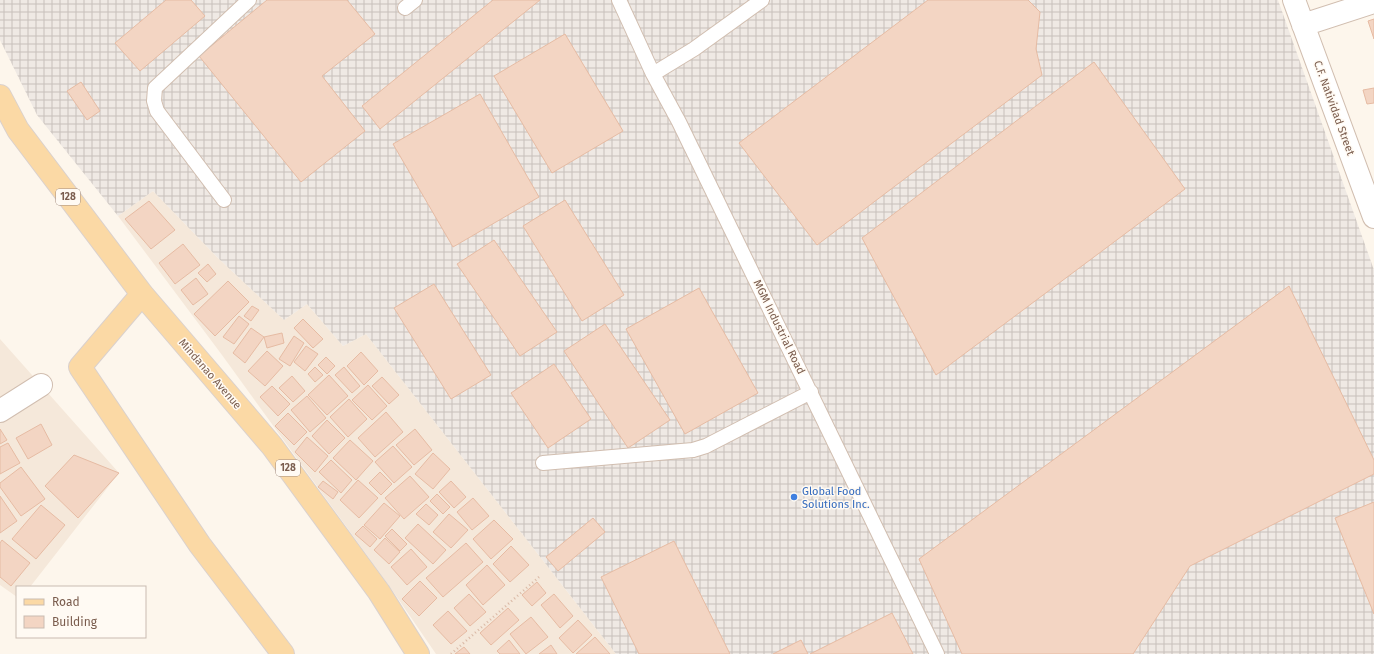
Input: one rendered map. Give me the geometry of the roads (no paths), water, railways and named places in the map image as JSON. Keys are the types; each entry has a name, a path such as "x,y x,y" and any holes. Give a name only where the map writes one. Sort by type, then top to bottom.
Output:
{"main road":[{"name":"Mindanao Avenue","path":"0,96 18,130 142,294 272,446 379,592 418,654"},
{"path":"142,294 80,367 200,545 283,654"}],"street":[{"name":"C.F. Natividad Street","path":"1294,0 1374,217"},
{"path":"1303,24 1374,2"},
{"path":"0,410 41,385"}],"lane":[{"path":"224,200 157,111 154,101 155,88 249,0"},
{"name":"MGM Industrial Road","path":"619,0 653,74 679,122 937,654"},
{"path":"653,74 694,49 762,0"},
{"path":"543,463 693,450 706,446 811,392"}],"place":[{"name":"Global Food Solutions Inc.","path":"794,497"}]}
